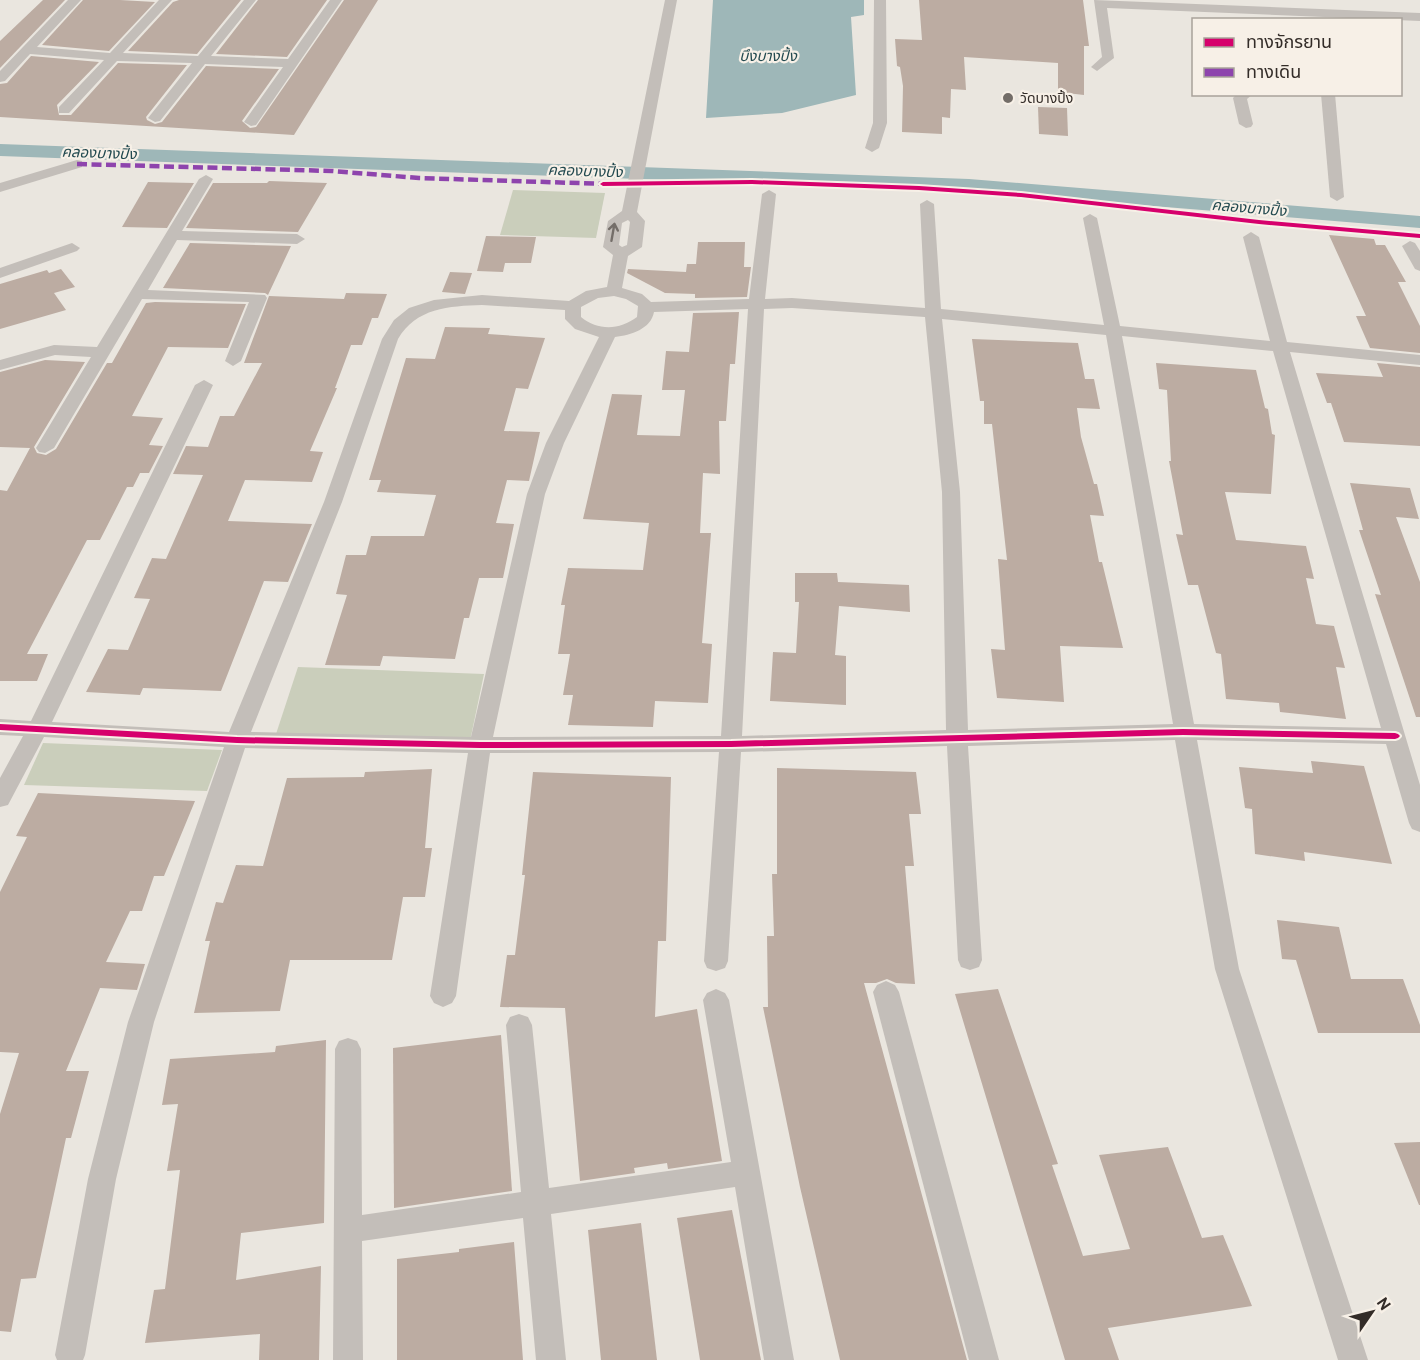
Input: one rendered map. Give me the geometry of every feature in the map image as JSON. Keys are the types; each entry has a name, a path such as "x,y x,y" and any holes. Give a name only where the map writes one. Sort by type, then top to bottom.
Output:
{"street":[{"path":"0,78 75,0"},
{"path":"64,110 166,0"},
{"path":"155,118 250,0"},
{"path":"251,122 336,0"},
{"path":"629,213 671,0"},
{"path":"872,148 880,123 880,0"},
{"path":"1096,67 1108,57 1100,2 1238,15 1420,17"},
{"path":"27,50 115,57 292,63"},
{"path":"1244,96 1240,98 1246,124"},
{"path":"1328,96 1337,197"},
{"path":"0,188 77,164"},
{"path":"45,448 206,179"},
{"path":"716,961 731,744 756,303 769,194"},
{"path":"927,204 933,313 951,492 957,736 970,960"},
{"path":"621,254 634,247 638,221 629,213"},
{"path":"621,254 610,247 615,221 629,213"},
{"path":"1090,218 1113,330 1227,969 1353,1360"},
{"path":"173,235 297,238"},
{"path":"1251,237 1280,346 1420,823"},
{"path":"1410,246 1420,266"},
{"path":"0,273 72,248"},
{"path":"614,291 621,254"},
{"path":"647,307 645,319 639,324 609,332 597,332 578,324 571,313 573,306 588,295 614,291 635,296 647,307 756,303 933,313 1420,360"},
{"path":"138,294 259,298 233,361"},
{"path":"70,1355 102,1179 141,1022 237,740 333,502 390,339 401,322 439,303 573,306"},
{"path":"443,996 480,745 536,494 555,443 609,332"},
{"path":"0,365 54,350 103,352"},
{"path":"0,799 38,728 204,385"},
{"path":"0,727 237,740 480,745 731,744 957,736 1183,732 1395,736"},
{"path":"886,992 984,1360"},
{"path":"716,1000 744,1173 779,1360"},
{"path":"519,1025 550,1360"},
{"path":"348,1049 348,1360"},
{"path":"347,1230 744,1173"}],"green space":[{"path":"513,190 605,193 596,238 500,235"},
{"path":"298,667 484,674 470,741 276,734"},
{"path":"43,743 222,750 207,791 24,785"}],"water":[{"name":"บึงบางปิ้ง","path":"713,0 864,0 864,15 851,17 856,95 782,113 706,118"}],"building":[{"path":"43,0 65,0 0,68 0,41"},
{"path":"83,0 155,2 109,51 42,45"},
{"path":"179,0 241,0 197,54 128,51 173,2"},
{"path":"258,0 327,0 287,57 216,54"},
{"path":"344,0 378,0 294,135 0,117 0,84 7,83 31,56 99,62 57,105 59,115 71,115 118,63 187,65 146,117 155,124 162,122 206,66 279,69 242,121 250,128 256,127"},
{"path":"919,0 1083,0 1089,46 1084,46 1084,95 1058,92 1058,63 964,57 966,90 951,89 950,118 942,117 942,134 902,132 903,86 900,67 897,66 895,39 922,40"},
{"path":"1038,107 1067,108 1068,136 1039,134"},
{"path":"269,181 327,183 298,232 186,228 213,183 267,183"},
{"path":"148,182 194,183 167,228 122,227"},
{"path":"1329,235 1374,239 1376,245 1385,245 1406,282 1398,282 1420,326 1420,353 1370,348 1356,316 1366,316"},
{"path":"486,236 536,237 531,263 505,263 503,272 477,271"},
{"path":"698,242 745,242 744,267 751,267 747,297 695,298 695,294 665,293 627,273 628,269 686,272 687,264 696,264"},
{"path":"190,243 291,246 268,295 163,288"},
{"path":"61,269 75,287 54,293 66,310 0,329 0,284 47,270 49,273"},
{"path":"450,272 472,273 465,294 442,292"},
{"path":"346,293 387,294 378,318 372,318 362,345 351,345 335,388 337,388 310,451 323,452 312,482 245,480 228,521 312,524 288,582 264,581 221,691 143,688 140,695 86,692 108,649 128,650 150,599 134,598 152,558 166,559 203,475 173,474 186,446 208,447 220,416 234,416 262,363 244,363 269,296 344,299"},
{"path":"146,303 246,304 228,348 168,347 132,416 163,418 149,445 163,446 149,473 140,473 133,487 127,487 100,540 87,540 27,654 48,654 37,681 0,681 0,490 7,491 30,448 0,447 0,372 45,360 85,362 34,447 37,453 46,455 56,449 107,363 112,363"},
{"path":"739,312 735,364 730,364 726,421 719,421 720,474 703,473 700,533 711,533 702,643 712,644 708,703 655,701 653,727 568,725 573,695 563,695 570,654 558,654 565,605 561,605 568,568 643,570 649,523 583,519 612,394 642,395 637,435 680,436 685,390 662,390 666,351 689,352 693,313"},
{"path":"445,327 490,328 488,334 545,338 528,389 516,388 504,431 540,432 529,481 507,480 496,523 514,524 503,578 479,578 469,618 464,618 455,659 383,656 380,666 325,665 347,595 336,594 346,555 366,555 371,536 424,536 436,495 377,492 381,480 369,480 406,358 435,359"},
{"path":"972,339 1078,343 1085,379 1094,379 1100,409 1077,408 1081,437 1094,484 1097,484 1104,516 1090,515 1099,562 1102,562 1123,648 1060,646 1064,702 997,698 991,649 1005,650 998,559 1007,560 992,424 984,424 984,401 980,401"},
{"path":"1156,363 1256,370 1265,408 1268,409 1272,434 1275,435 1271,494 1225,492 1236,540 1306,546 1314,579 1306,578 1316,624 1334,626 1345,668 1336,667 1346,719 1280,712 1279,703 1226,699 1221,654 1216,653 1198,585 1188,585 1176,534 1183,535 1169,461 1171,461 1167,390 1159,389"},
{"path":"1377,363 1420,367 1420,446 1344,442 1331,403 1327,403 1316,373 1383,377"},
{"path":"1350,483 1410,488 1419,519 1396,517 1420,582 1420,717 1416,717 1375,594 1381,595 1359,530 1363,530"},
{"path":"795,573 837,573 838,582 909,585 910,612 839,606 835,655 846,656 846,705 770,701 773,652 796,653 799,602 795,602"},
{"path":"1311,761 1364,766 1392,864 1304,852 1305,861 1255,854 1252,809 1245,808 1239,767 1313,773"},
{"path":"777,768 916,772 921,814 909,814 914,866 905,866 915,984 896,983 887,979 876,983 864,983 967,1360 840,1360 800,1187 763,1007 768,1007 767,936 774,936 772,874 777,874"},
{"path":"432,769 425,848 432,848 425,897 403,897 392,960 290,960 280,1011 194,1013 210,941 205,941 216,902 223,903 236,865 263,866 287,778 364,777 365,772"},
{"path":"533,772 671,777 666,941 658,941 655,1017 697,1009 722,1161 668,1169 667,1163 634,1168 635,1173 580,1181 565,1008 500,1007 507,955 515,955 525,875 522,875"},
{"path":"38,793 195,801 164,876 154,876 142,911 130,911 106,962 145,964 137,990 100,988 66,1071 89,1071 71,1138 66,1138 36,1278 21,1279 11,1332 0,1331 0,1114 19,1053 0,1052 0,892 27,837 16,836"},
{"path":"1277,920 1339,927 1351,979 1403,979 1420,1025 1420,1033 1318,1033 1296,960 1282,959"},
{"path":"998,989 1058,1164 1052,1165 1083,1256 1130,1249 1099,1155 1168,1147 1202,1238 1223,1235 1252,1306 1108,1328 1119,1360 1065,1360 955,994"},
{"path":"501,1035 512,1191 394,1208 393,1048"},
{"path":"326,1040 324,1223 241,1233 236,1280 321,1266 319,1360 259,1360 260,1334 145,1343 154,1290 165,1289 180,1170 167,1171 178,1104 162,1105 170,1059 275,1052 276,1046"},
{"path":"1420,1142 1420,1205 1419,1205 1394,1143"},
{"path":"732,1210 761,1360 700,1360 677,1218"},
{"path":"641,1223 657,1360 601,1360 588,1230"},
{"path":"514,1242 523,1360 397,1360 397,1259 459,1252 459,1249"}],"waterway":[{"name":"คลองบางปิ้ง","path":"0,150 969,185 1420,222"}],"marked path":[{"path":"77,164 332,171 419,178 608,184"}],"cycle path":[{"path":"603,184 752,182 919,188 1021,195 1259,222 1420,236"},
{"path":"0,727 237,740 480,745 731,744 1183,732 1395,736"}],"place":[{"name":"วัดบางปิ้ง","path":"1008,98"}]}
